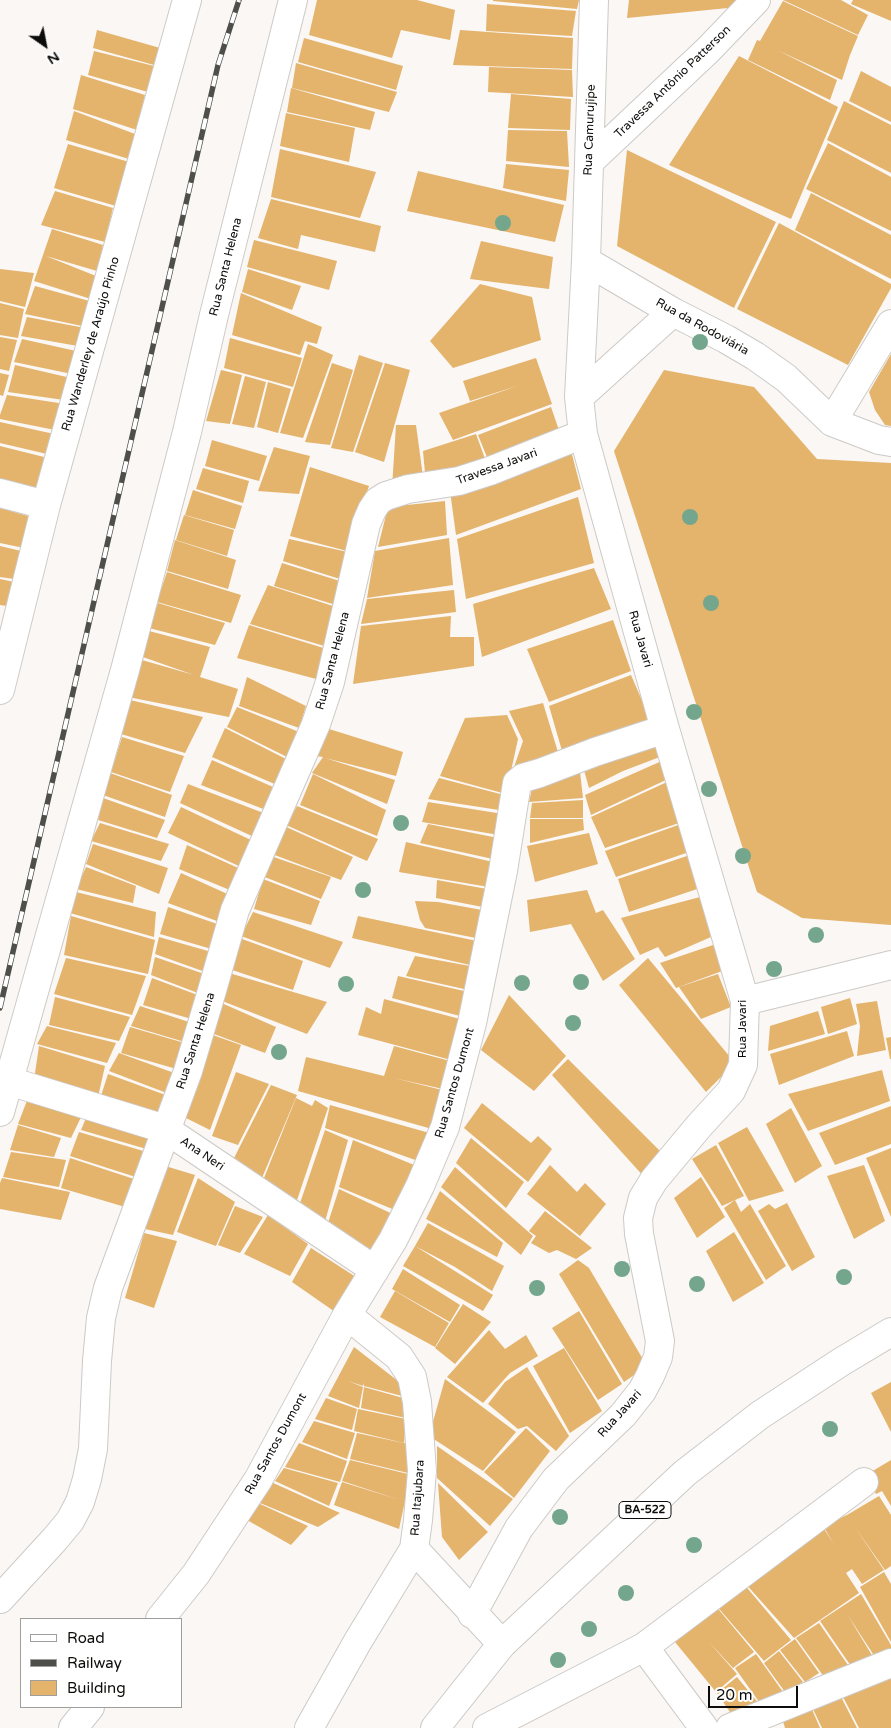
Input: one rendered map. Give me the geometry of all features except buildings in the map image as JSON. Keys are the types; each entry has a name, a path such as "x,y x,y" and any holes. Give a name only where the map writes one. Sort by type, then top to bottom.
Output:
{"street":[{"name":"Rua Wanderley de Araújo Pinho","path":"0,690 46,504 187,0"},
{"name":"Rua Santa Helena","path":"0,1112 130,651 185,441 214,315 293,0"},
{"name":"Rua Camurujipe","path":"586,260 594,0"},
{"name":"Travessa Antônio Patterson","path":"589,162 708,50 756,0"},
{"name":"Rua da Rodoviária","path":"586,260 673,312 755,356 786,378 832,422 879,440 891,442"},
{"name":"Rua Javari","path":"472,1614 519,1528 556,1479 623,1415 642,1391 650,1376 658,1357 660,1341 639,1234 638,1218 643,1198 654,1180 731,1091 743,1064 745,1001 665,729 583,434 579,397 586,260"},
{"path":"579,397 673,312"},
{"path":"832,422 891,324"},
{"name":"Travessa Javari","path":"408,489 460,481 583,434"},
{"name":"Rua Santa Helena","path":"0,1599 70,1521 80,1502 93,1449 97,1361 102,1311 108,1288 190,1063 234,910 316,724 330,682 366,524 378,501 386,496 408,489"},
{"path":"0,493 46,504"},
{"name":"Rua Santos Dumont","path":"161,1618 196,1574 258,1480 347,1316 393,1240 420,1186 444,1127 472,1023 503,871 516,783 523,778 665,729"},
{"path":"745,1001 891,965"},
{"name":"Ana Neri","path":"9,1081 166,1129 375,1270"},
{"name":"Rua Itajubara","path":"347,1316 399,1357 412,1377 417,1402 422,1471 414,1549 472,1614 502,1644"},
{"name":"BA-522","path":"435,1728 502,1644 685,1473 760,1415 891,1332"},
{"path":"486,1728 644,1647 864,1482"},
{"path":"309,1728 358,1641 414,1549"},
{"path":"644,1647 704,1728"},
{"path":"730,1728 891,1663"},
{"path":"73,1728 89,1708"}],"railway":[{"path":"0,1008 218,65 239,0"}]}
